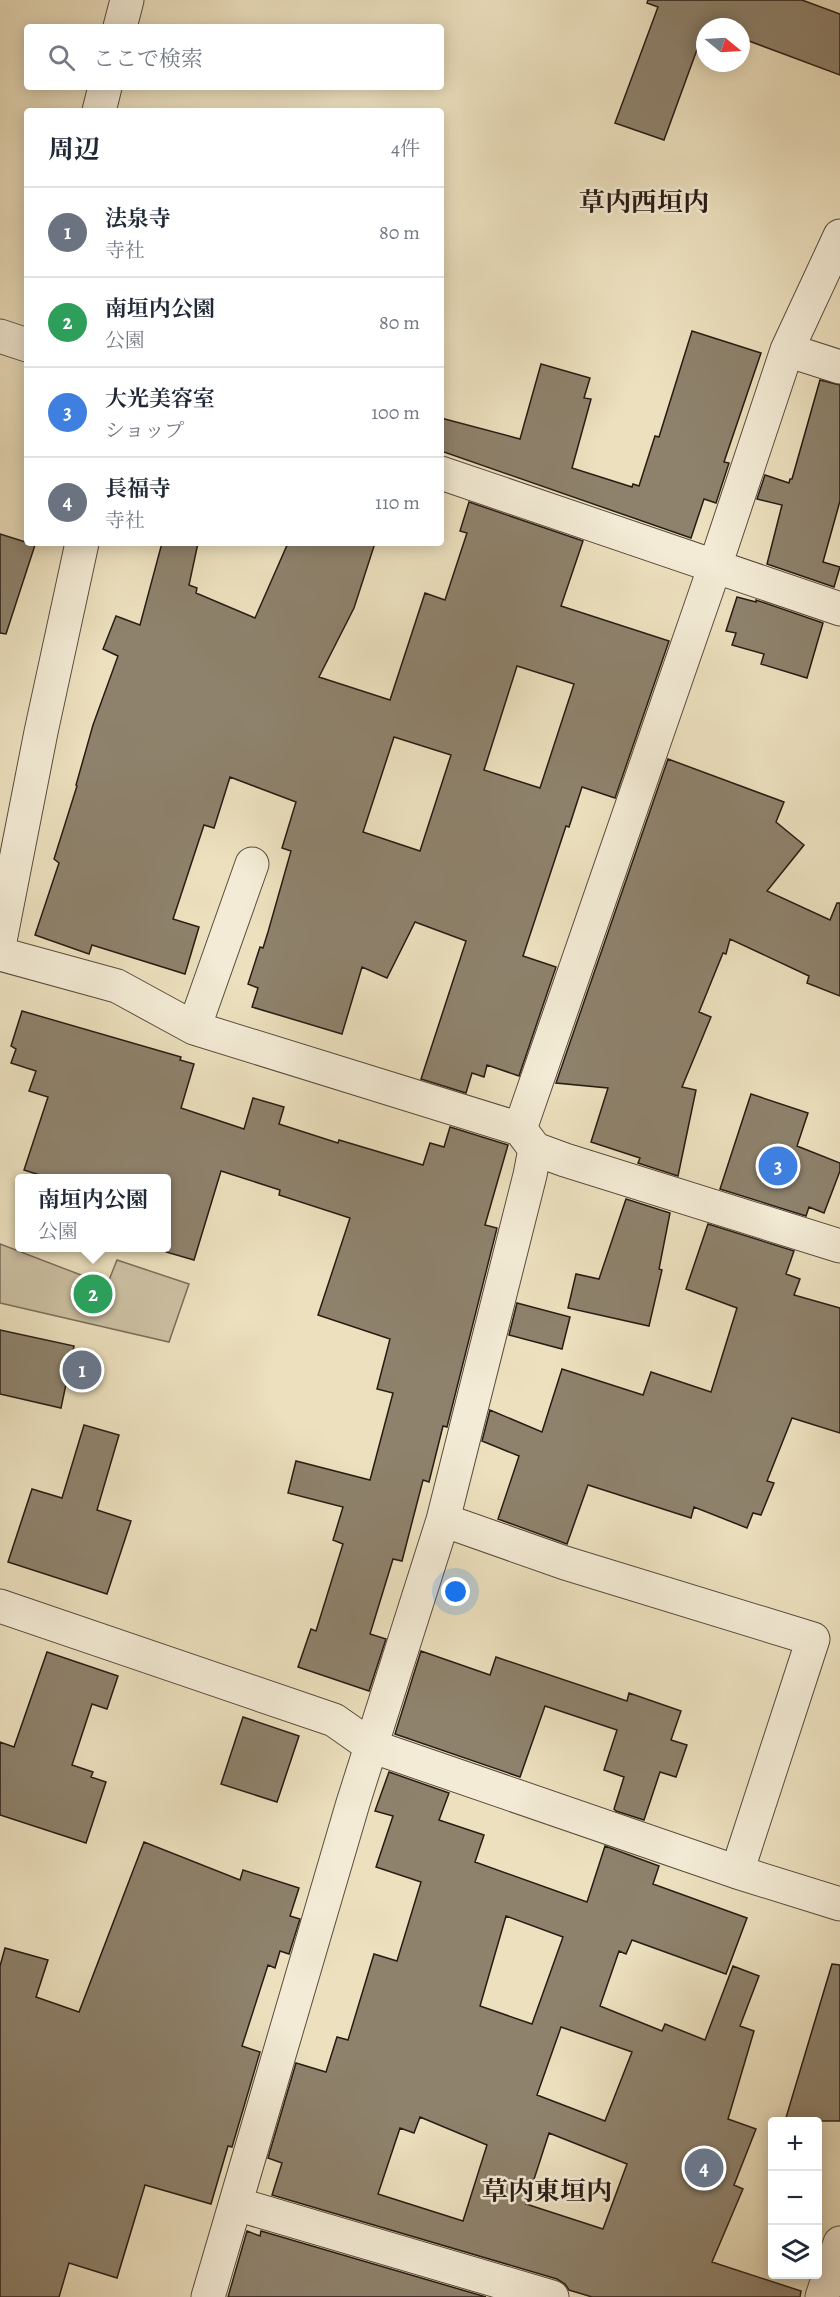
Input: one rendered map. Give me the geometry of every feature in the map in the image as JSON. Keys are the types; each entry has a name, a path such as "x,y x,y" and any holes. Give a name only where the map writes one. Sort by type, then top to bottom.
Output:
{"street":[{"path":"121,24 127,0"},
{"path":"100,108 104,90"},
{"path":"208,2297 370,1746 443,1520 530,1175 528,1139 787,350 840,236"},
{"path":"0,336 24,344"},
{"path":"787,350 840,367"},
{"path":"444,474 840,609"},
{"path":"0,941 41,732 81,546"},
{"path":"194,1028 252,864"},
{"path":"0,954 117,986 194,1028 528,1139 565,1160 840,1246"},
{"path":"443,1520 565,1563 813,1639 737,1872"},
{"path":"0,1606 334,1720 370,1746 737,1872 840,1904"},
{"path":"236,2204 552,2297"},
{"path":"822,2297 840,2242"}],"shaded area":[{"path":"0,1244 15,1250 15,1252 21,1252 107,1285 117,1260 189,1284 169,1342 0,1303"}],"building":[{"path":"648,0 802,0 840,14 840,75 750,41 750,18 696,18 696,52 664,140 615,123 658,7 647,3"},
{"path":"692,331 761,353 724,462 729,463 716,503 704,499 691,538 444,452 444,419 520,439 541,364 590,378 584,398 591,399 572,468 632,487 633,484 639,486 655,436 659,437"},
{"path":"820,380 840,385 840,501 823,562 840,567 834,587 767,564 782,505 757,499 765,475 789,483 792,479"},
{"path":"469,502 583,541 561,606 669,641 615,798 582,787 569,827 566,826 523,956 556,967 519,1076 487,1065 484,1077 472,1073 466,1093 421,1079 466,941 415,922 387,978 362,967 342,1034 252,1007 258,988 248,984 260,947 263,948 291,851 282,848 296,802 230,777 214,828 204,825 173,919 199,927 185,974 92,945 89,954 35,935 59,863 54,859 93,725 118,656 103,649 116,616 140,625 161,546 197,546 189,585 197,588 196,593 255,618 287,546 374,546 354,608 319,677 390,700 425,593 445,600 467,533 460,531","holes":["517,666 574,684 540,788 484,770","394,737 451,755 420,851 363,832"]},
{"path":"0,534 24,542 24,546 35,546 6,634 0,633"},
{"path":"737,597 756,602 756,600 823,623 807,678 761,664 764,654 732,645 736,633 726,631"},
{"path":"668,759 784,802 776,822 804,845 767,891 830,920 837,903 840,903 840,996 807,983 809,976 730,939 726,954 723,953 699,1012 711,1017 682,1087 696,1090 678,1176 638,1163 640,1158 591,1142 608,1088 556,1083"},
{"path":"22,1011 181,1057 180,1060 194,1064 181,1108 244,1129 253,1098 284,1107 279,1124 338,1143 339,1140 423,1165 430,1143 444,1147 450,1127 508,1145 485,1225 497,1228 447,1427 443,1426 429,1482 423,1480 402,1561 393,1559 370,1634 386,1639 369,1691 298,1667 311,1629 316,1631 343,1544 333,1540 343,1507 288,1493 296,1461 370,1480 393,1393 377,1389 390,1339 318,1315 350,1218 279,1195 280,1190 221,1171 194,1260 166,1252 171,1252 171,1174 36,1174 24,1170 48,1097 29,1091 36,1071 11,1063 16,1049 11,1046"},
{"path":"751,1094 808,1113 797,1146 840,1163 840,1171 824,1213 809,1207 806,1216 720,1189"},
{"path":"626,1199 670,1213 659,1269 662,1270 649,1326 568,1308 576,1274 599,1279"},
{"path":"708,1224 794,1251 786,1274 800,1279 794,1295 840,1308 840,1433 792,1418 767,1481 774,1483 761,1515 753,1513 747,1528 694,1507 691,1518 588,1485 567,1544 498,1519 519,1456 482,1441 490,1410 542,1432 562,1369 643,1395 651,1372 711,1392 737,1308 686,1289"},
{"path":"517,1303 570,1317 562,1349 509,1335"},
{"path":"0,1330 74,1346 61,1408 0,1394"},
{"path":"84,1425 119,1435 97,1510 131,1521 107,1594 8,1562 32,1489 62,1498"},
{"path":"421,1651 490,1675 496,1657 627,1701 629,1693 681,1711 671,1740 687,1745 676,1777 660,1772 644,1820 616,1811 614,1809 624,1777 604,1770 617,1730 545,1706 520,1777 395,1734"},
{"path":"47,1652 118,1676 107,1709 92,1704 72,1765 93,1772 91,1777 106,1782 86,1843 0,1815 0,1742 14,1747"},
{"path":"243,1717 299,1736 277,1802 221,1784"},
{"path":"389,1772 449,1793 439,1820 484,1835 475,1862 587,1902 605,1846 659,1866 653,1884 747,1918 726,1974 632,1940 626,1954 619,1951 600,2006 662,2031 665,2024 705,2040 733,1966 759,1976 740,2026 754,2031 728,2119 756,2129 734,2185 743,2189 712,2262 801,2291 800,2297 592,2297 569,2290 557,2279 272,2195 282,2163 268,2158 296,2063 326,2072 337,2037 348,2040 374,1954 397,1961 421,1882 376,1867 393,1816 375,1811","holes":["506,1916 563,1937 532,2024 480,2006","561,2027 632,2052 605,2121 537,2095","420,2117 487,2145 463,2221 378,2194 400,2128 414,2133","549,2133 627,2164 603,2229 526,2204"]},
{"path":"144,1842 240,1880 243,1870 299,1888 290,1916 300,1919 289,1954 280,1951 275,1968 268,1965 242,2046 260,2052 232,2147 228,2146 211,2204 145,2185 117,2278 69,2263 59,2297 0,2297 0,1966 5,1948 48,1960 36,1997 79,2012"},
{"path":"832,1964 840,1965 840,2121 822,2121 822,2117 786,2117"},
{"path":"247,2231 260,2236 261,2231 486,2297 228,2297"}],"place":[{"name":"大光美容室","path":"778,1166"},
{"name":"南垣内公園","path":"93,1294"},
{"name":"法泉寺","path":"82,1370"},
{"name":"長福寺","path":"704,2168"}],"district":[{"name":"草内西垣内","path":"644,202"},
{"name":"草内東垣内","path":"547,2191"}]}
